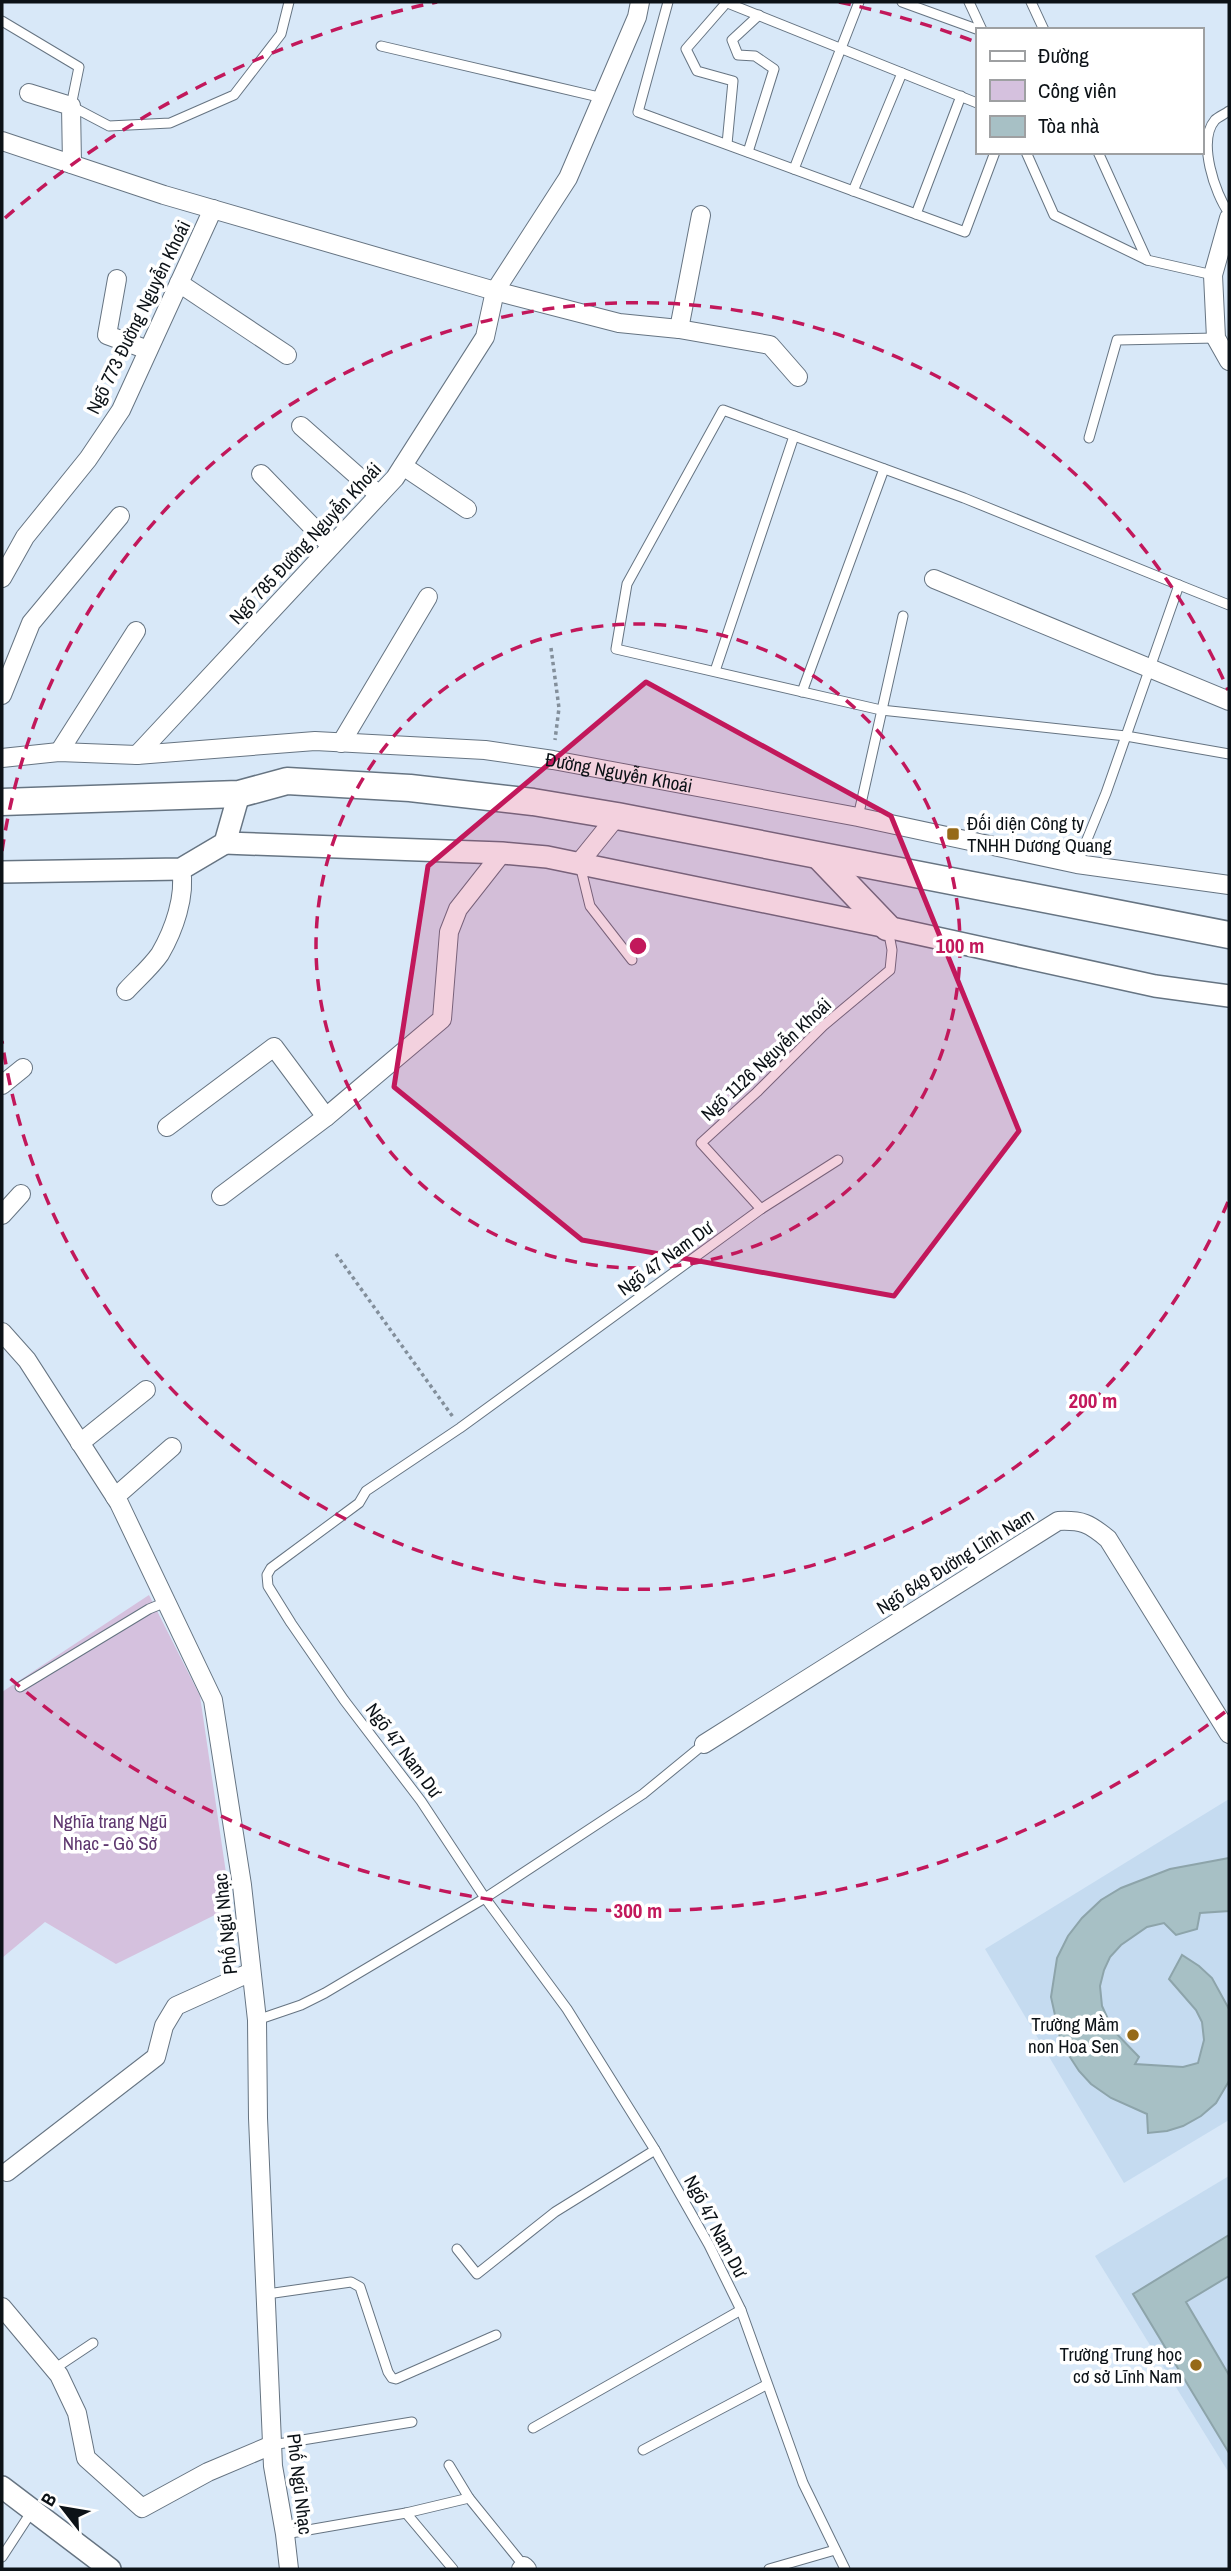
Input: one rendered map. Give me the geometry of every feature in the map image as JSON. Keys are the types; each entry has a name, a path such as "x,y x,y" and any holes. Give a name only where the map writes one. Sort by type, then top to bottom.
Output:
{"main road":[{"path":"2,802 239,794 287,781 396,787 533,802 617,816 1229,935"},
{"path":"819,856 887,927"}],"street":[{"name":"Ngõ 785 Đường Nguyễn Khoái","path":"137,755 403,466 485,337 495,291 568,178 637,17 640,2"},
{"path":"29,93 71,106 72,164"},
{"path":"2,141 213,209 495,291 619,323 679,329 770,345 798,377"},
{"name":"Ngõ 773 Đường Nguyễn Khoái","path":"2,578 25,537 88,459 121,410 213,209"},
{"path":"679,329 701,215"},
{"path":"1228,222 1213,275 1216,338 1229,361"},
{"path":"117,279 107,335 148,350"},
{"path":"179,283 287,355"},
{"path":"301,426 379,495"},
{"path":"403,466 467,509"},
{"path":"261,474 331,546"},
{"path":"2,695 31,623 120,516"},
{"path":"934,579 1229,701"},
{"path":"341,743 428,597"},
{"path":"59,752 136,631"},
{"name":"Đường Nguyễn Khoái","path":"2,758 59,752 137,755 315,741 485,750 553,760 858,817 1077,864 1229,885"},
{"path":"225,843 239,794"},
{"path":"579,863 617,816"},
{"path":"2,872 181,869 225,843 502,853 579,863 1155,986 1229,996"},
{"path":"221,1196 327,1117 442,1019 449,932 458,909 502,853"},
{"path":"126,991 159,954 176,915 184,885 181,869"},
{"path":"167,1127 274,1046 327,1117"},
{"path":"2,1085 23,1068"},
{"path":"2,1215 21,1194"},
{"name":"Phố Ngũ Nhạc","path":"2,1332 27,1360 115,1497 213,1700 237,1846 257,2020 258,2118 273,2466 289,2569"},
{"path":"80,1443 146,1390"},
{"path":"115,1497 172,1447"},
{"name":"Ngõ 649 Đường Lĩnh Nam","path":"704,1744 1058,1521 1073,1520 1083,1521 1108,1539 1229,1734"},
{"path":"7,2172 156,2057 164,2026 176,2006 251,1972"},
{"path":"2,2307 54,2370 77,2413 86,2458 142,2508 208,2472 272,2445"},
{"path":"2,2487 110,2569"}],"lane":[{"path":"2,21 79,67 71,106 109,125 170,123 234,95 281,34 289,2"},
{"path":"668,2 638,112 965,232 994,154"},
{"path":"727,144 733,81 697,71 686,49 726,2 976,103"},
{"path":"794,169 859,2"},
{"path":"902,2 976,28"},
{"path":"969,2 980,28"},
{"path":"1031,2 1043,28"},
{"path":"748,152 774,69 755,56 738,55 732,40 759,15"},
{"path":"381,46 603,98"},
{"path":"853,191 902,73"},
{"path":"916,214 961,96"},
{"path":"1228,222 1216,193 1207,138 1215,120 1229,111"},
{"path":"1027,154 1054,215 1147,260 1213,275"},
{"path":"1099,154 1147,260"},
{"path":"1089,438 1117,340 1216,338"},
{"path":"1229,606 964,498 723,410 627,584 616,649 881,710 1125,736 1229,754"},
{"path":"715,671 794,436"},
{"path":"802,692 884,468"},
{"path":"1077,864 1179,585"},
{"path":"858,817 902,616"},
{"path":"579,863 590,906 632,960"},
{"name":"Ngõ 1126 Nguyễn Khoái","path":"761,1209 701,1143 823,1026 890,970 892,950 887,927"},
{"name":"Ngõ 47 Nam Dư","path":"838,1160 761,1209 460,1428 366,1491 359,1503 271,1569 267,1575 268,1586 344,1700 421,1801 485,1898 567,2009 655,2150 709,2245 741,2310 803,2483 845,2569"},
{"path":"20,1687 149,1608 167,1602"},
{"path":"257,2020 301,2005 325,1993 485,1898 643,1794 704,1744"},
{"path":"457,2249 477,2274 555,2212 655,2150"},
{"path":"267,2294 351,2282 360,2287 388,2372 396,2379 496,2336"},
{"path":"533,2428 741,2310"},
{"path":"54,2370 93,2343"},
{"path":"643,2450 766,2385"},
{"path":"272,2445 412,2422"},
{"path":"449,2465 469,2498 524,2568"},
{"path":"285,2534 406,2513 469,2498"},
{"path":"2,2557 32,2511"},
{"path":"406,2513 453,2569"},
{"path":"769,2569 835,2550"}],"path":[{"path":"551,648 559,708 553,760"},
{"path":"336,1254 460,1428"}],"highlighted area":[{"path":"646,682 891,816 1019,1131 894,1296 582,1240 394,1087 428,866"}],"shaded area":[{"name":"Trường Mầm non Hoa Sen","path":"1229,1799 1229,2120 1124,2183 985,1949"},
{"name":"Trường Trung học cơ sở Lĩnh Nam","path":"1229,2176 1229,2473 1095,2256"}],"green space":[{"name":"Nghĩa trang Ngũ Nhạc - Gò Sở","path":"149,1595 200,1696 231,1907 116,1964 45,1922 2,1958 2,1692"}],"building":[{"path":"1229,1858 1229,1911 1200,1913 1197,1929 1176,1935 1164,1923 1147,1927 1121,1945 1110,1957 1104,1970 1100,1986 1102,2006 1113,2030 1139,2057 1135,2064 1183,2067 1198,2063 1204,2040 1202,2022 1196,2010 1169,1979 1182,1955 1212,1978 1229,2009 1229,2081 1216,2103 1183,2126 1148,2133 1147,2114 1111,2098 1091,2084 1068,2054 1060,2038 1051,1997 1057,1958 1068,1936 1082,1918 1101,1900 1121,1888 1170,1869"},
{"path":"1229,2235 1229,2276 1186,2302 1229,2375 1229,2453 1133,2294"}],"place":[{"name":"Đối diện Công ty TNHH Dương Quang","path":"953,834"},
{"name":"Trường Mầm non Hoa Sen","path":"1133,2035"},
{"name":"Trường Trung học cơ sở Lĩnh Nam","path":"1196,2365"}]}
